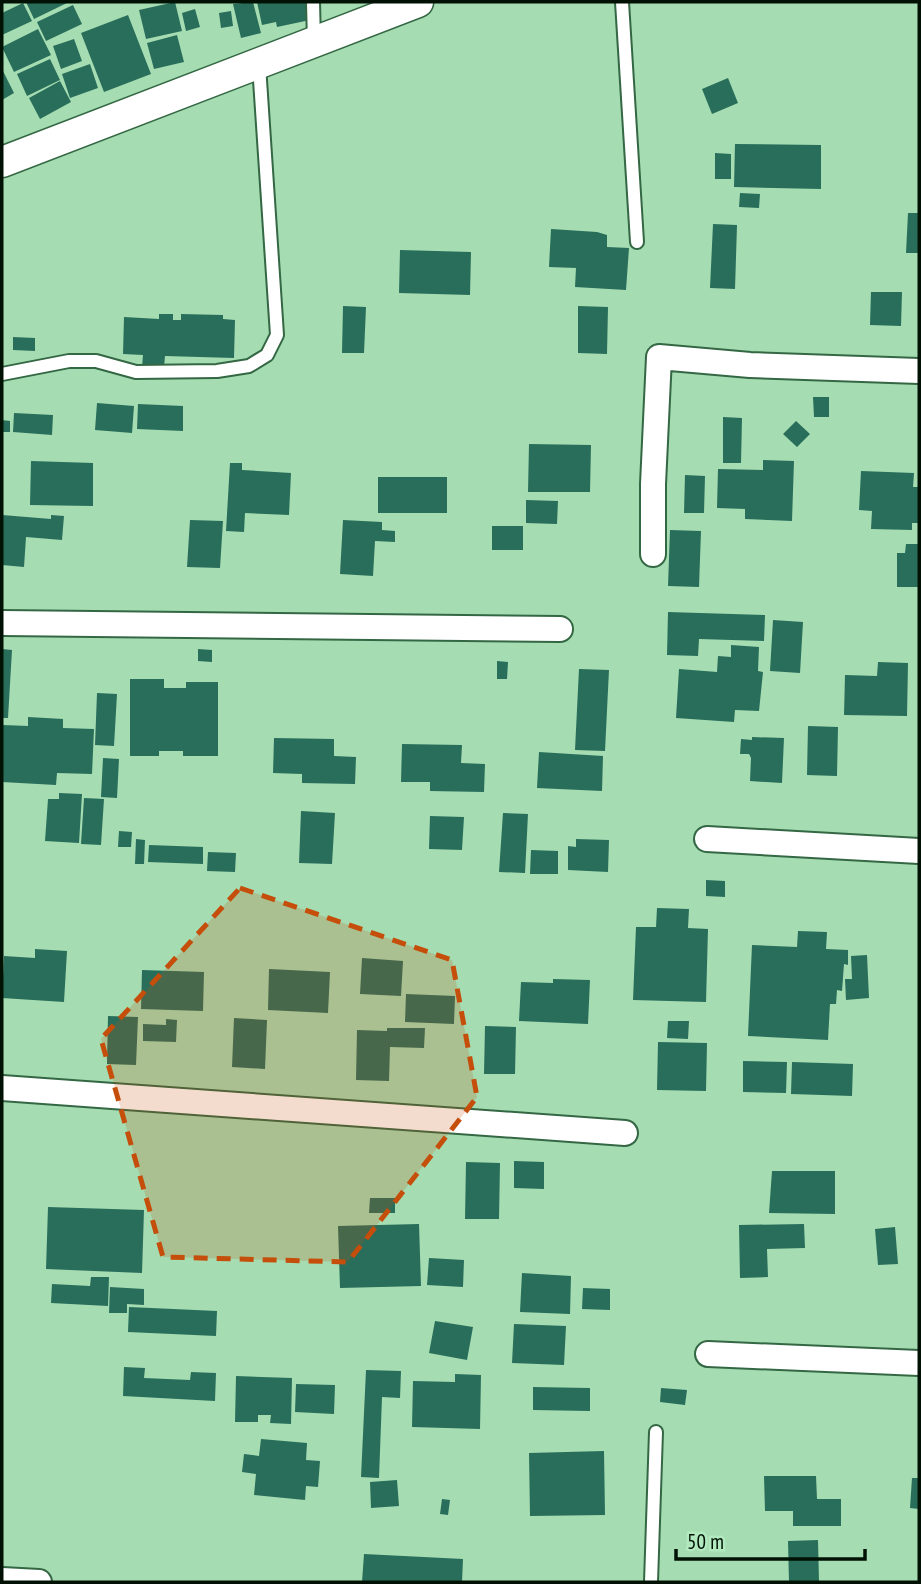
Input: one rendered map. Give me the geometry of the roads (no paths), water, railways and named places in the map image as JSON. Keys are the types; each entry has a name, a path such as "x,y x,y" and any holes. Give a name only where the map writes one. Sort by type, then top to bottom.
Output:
{"street":[{"path":"2,162 418,2"},
{"path":"653,554 653,484 659,357 750,365 919,371"},
{"path":"2,623 560,629"},
{"path":"707,839 919,851"},
{"path":"2,1088 625,1133"},
{"path":"708,1354 919,1363"},
{"path":"2,1580 39,1582"}],"lane":[{"path":"313,2 313,42"},
{"path":"622,2 637,242"},
{"path":"2,374 69,362 96,361 135,372 217,371 248,366 267,355 277,335 259,61"},
{"path":"651,1582 656,1432"}]}
